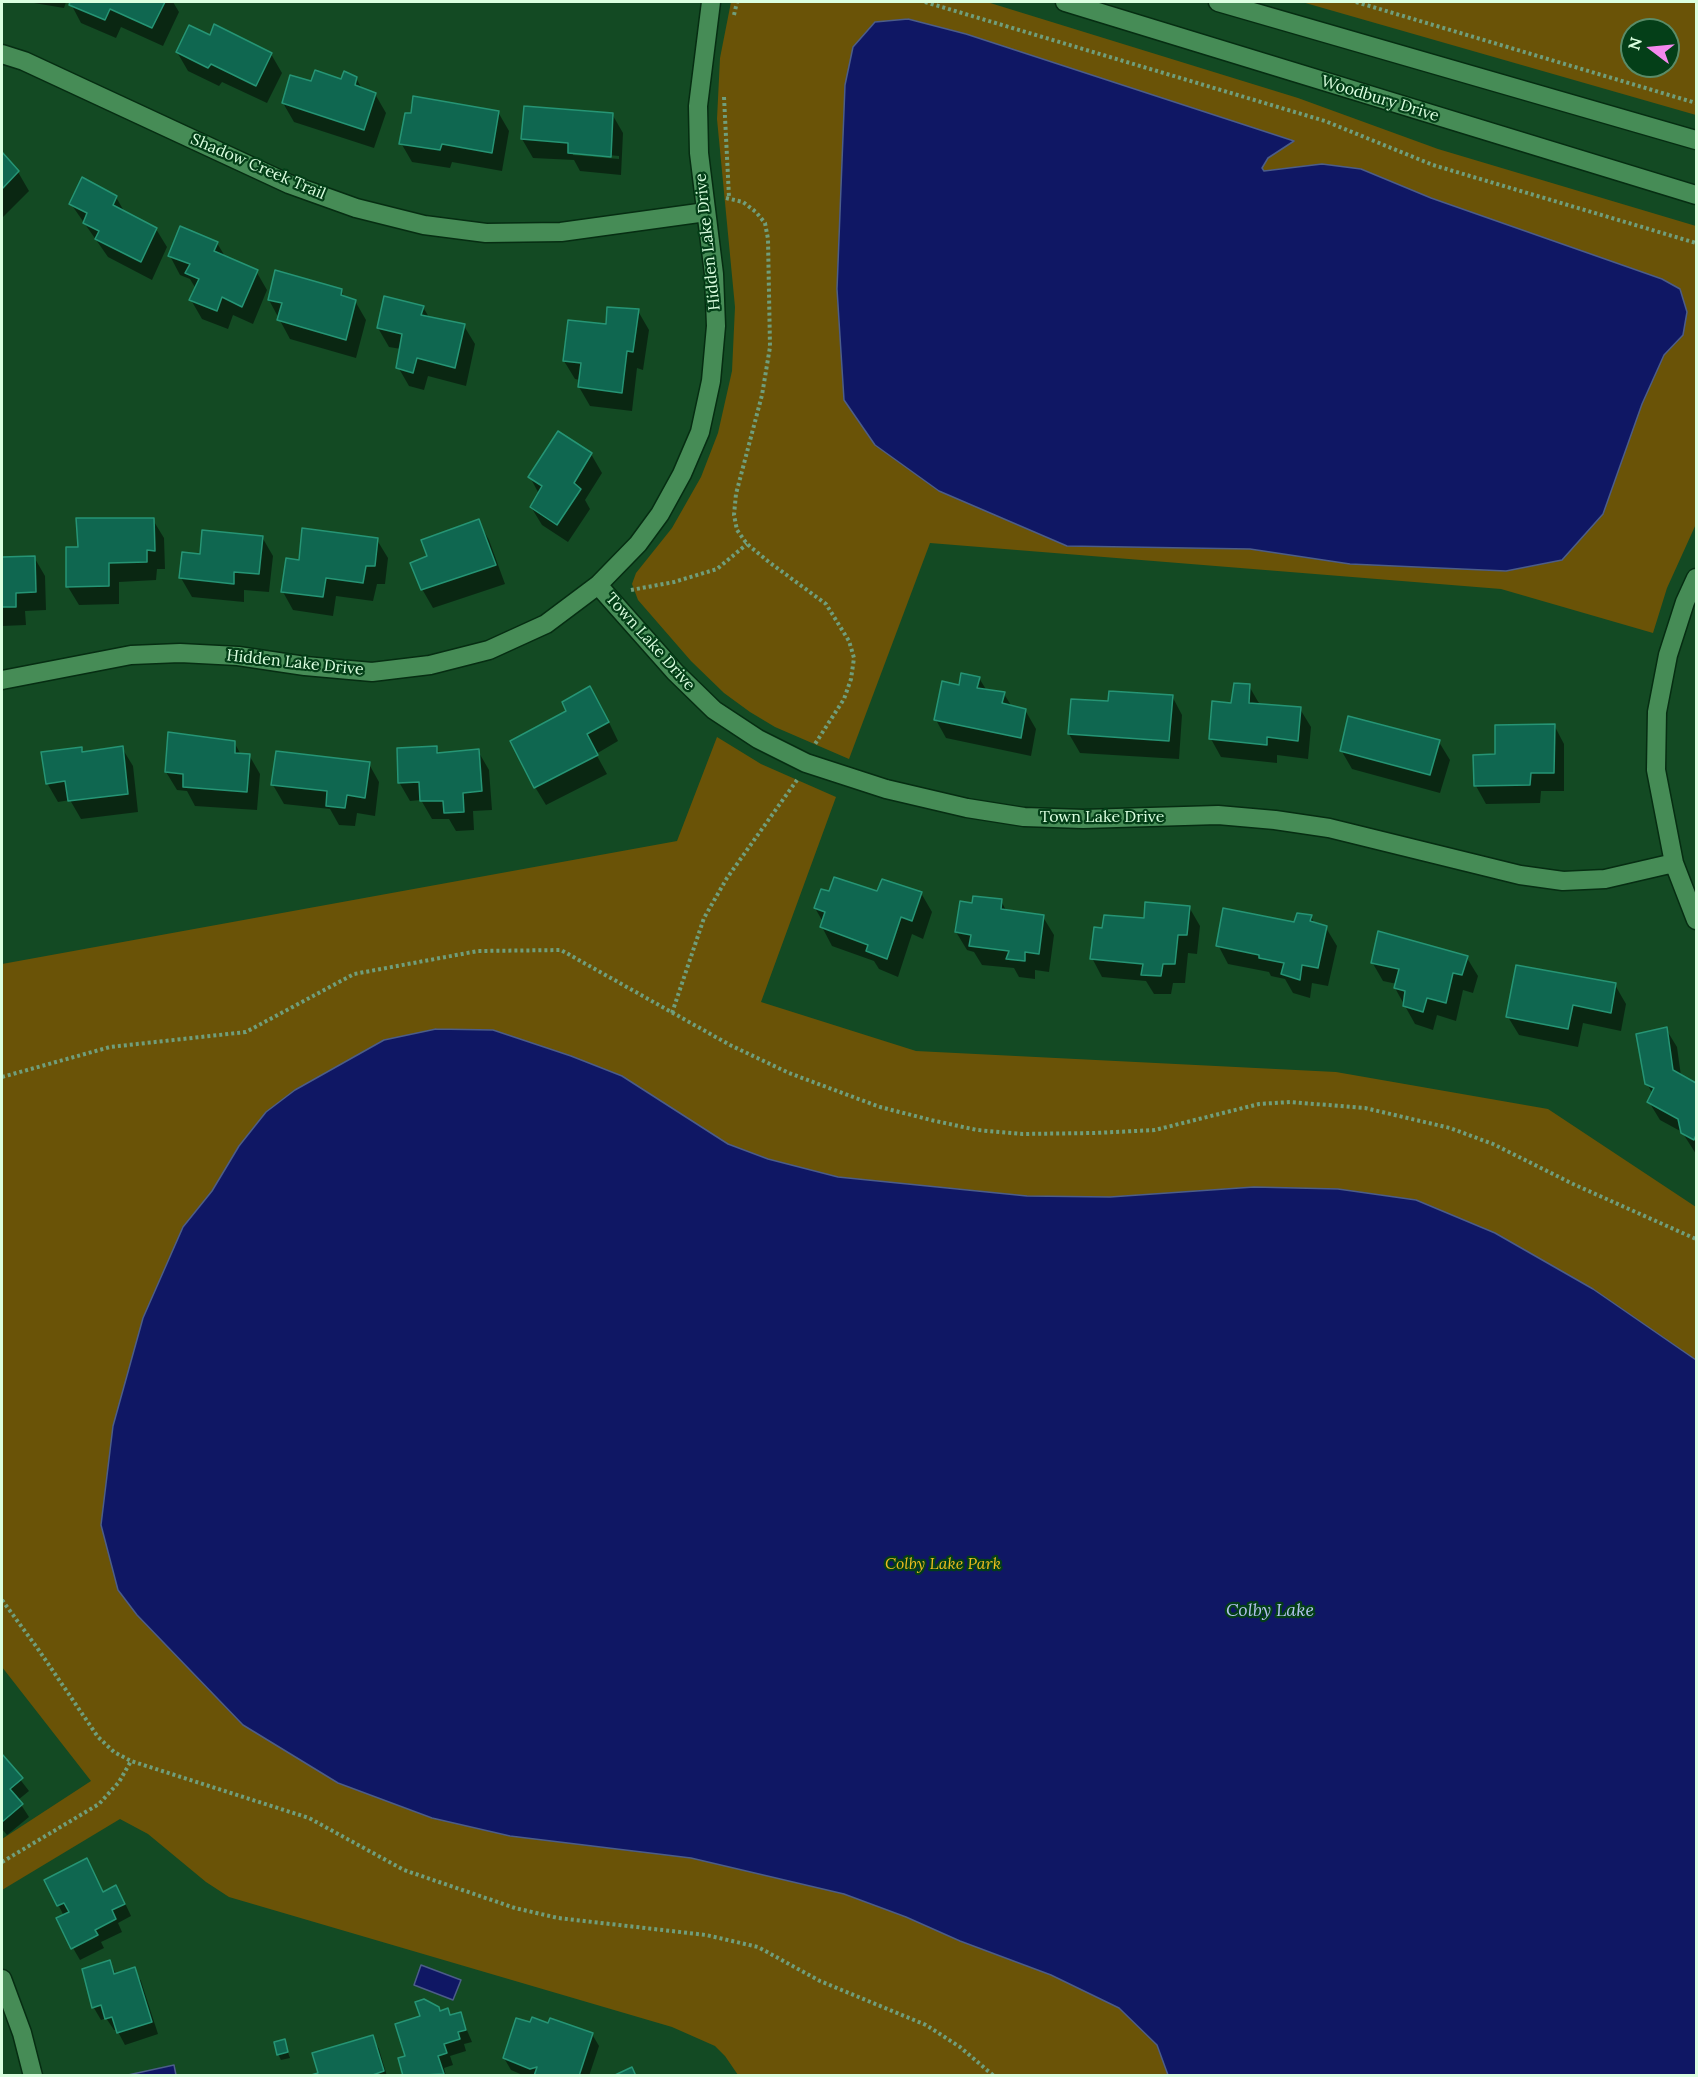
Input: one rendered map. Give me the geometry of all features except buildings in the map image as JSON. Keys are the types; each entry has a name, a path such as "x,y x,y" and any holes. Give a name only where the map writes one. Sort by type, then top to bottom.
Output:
{"street":[{"name":"Hidden Lake Drive","path":"2,680 132,655 180,652 238,656 305,666 372,672 430,665 489,650 546,624 598,585 638,544 660,514 682,474 700,432 711,381 716,326 714,274 699,153 698,106 711,2"},
{"name":"Woodbury Drive","path":"1065,2 1696,195"},
{"path":"1218,2 1696,140"},
{"name":"Shadow Creek Trail","path":"2,54 24,61 289,184 356,208 424,225 486,233 561,232 705,206"},
{"path":"1696,578 1691,603 1668,655 1657,712 1656,770 1674,863 1696,920"},
{"name":"Town Lake Drive","path":"598,585 675,672 714,711 758,739 806,763 886,789 967,808 1024,817 1083,819 1218,815 1275,820 1329,828 1520,875 1563,881 1605,879 1674,863"},
{"path":"2,1979 22,2033 33,2076"}],"path":[{"path":"732,25 737,2"},
{"path":"925,2 1324,121 1433,165 1696,243"},
{"path":"1356,2 1696,103"},
{"path":"723,94 729,198"},
{"path":"705,206 729,198 743,202 765,223 768,239 770,331 767,363 734,506 737,530 747,544 818,596 835,616 849,641 854,658 851,679 844,699 817,739"},
{"path":"598,585 636,591 674,582 717,569 747,544"},
{"path":"672,1013 704,918 750,844 794,788"},
{"path":"2,1077 110,1047 246,1032 354,974 478,951 561,950 672,1013 789,1073 880,1107 977,1130 1023,1134 1155,1130 1259,1104 1290,1102 1365,1108 1450,1128 1493,1144 1573,1184 1696,1239"},
{"path":"2,1600 38,1648 98,1737 114,1752 131,1761 309,1818 404,1870 515,1908 558,1918 706,1935 758,1947 826,1984 926,2025 960,2047 994,2076"},
{"path":"2,1862 99,1804 119,1782 131,1761"}],"green space":[{"path":"731,2 987,2 1298,98 1438,149 1696,226 1696,524 1667,588 1653,633 1501,589 930,543 849,759 775,727 750,712 724,693 691,661 638,600 632,584 636,573 672,528 701,477 718,433 732,371 735,307 717,119 720,58"},
{"path":"1302,2 1696,2 1696,115"},
{"name":"Colby Lake","path":"717,737 761,764 836,797 761,1002 916,1051 1336,1072 1548,1109 1696,1207 1696,2075 738,2075 715,2046 672,2027 229,1897 206,1882 148,1834 120,1819 2,1890 2,1839 91,1781 2,1667 2,964 677,841"}],"water":[{"path":"908,19 966,34 1294,141 1268,158 1262,168 1264,171 1322,164 1361,169 1431,198 1662,279 1680,289 1687,312 1683,335 1664,355 1642,404 1603,514 1562,560 1506,571 1350,564 1250,549 1067,546 939,491 875,445 844,400 837,289 845,85 853,47 875,22"},
{"name":"Colby Lake","path":"436,1029 493,1030 571,1056 622,1076 728,1144 768,1159 838,1177 1027,1196 1110,1197 1254,1187 1338,1189 1416,1200 1495,1233 1593,1289 1696,1360 1696,2075 1168,2075 1157,2045 1119,2008 1051,1975 960,1941 906,1917 844,1894 691,1858 510,1836 432,1818 338,1783 243,1725 137,1615 118,1590 101,1525 113,1426 143,1318 183,1227 212,1191 239,1146 266,1112 295,1090 384,1040"},
{"path":"421,1965 461,1980 453,2000 414,1985"},
{"path":"174,2065 176,2075 128,2075"}],"park label":[{"name":"Colby Lake Park","path":"943,1564"}]}
